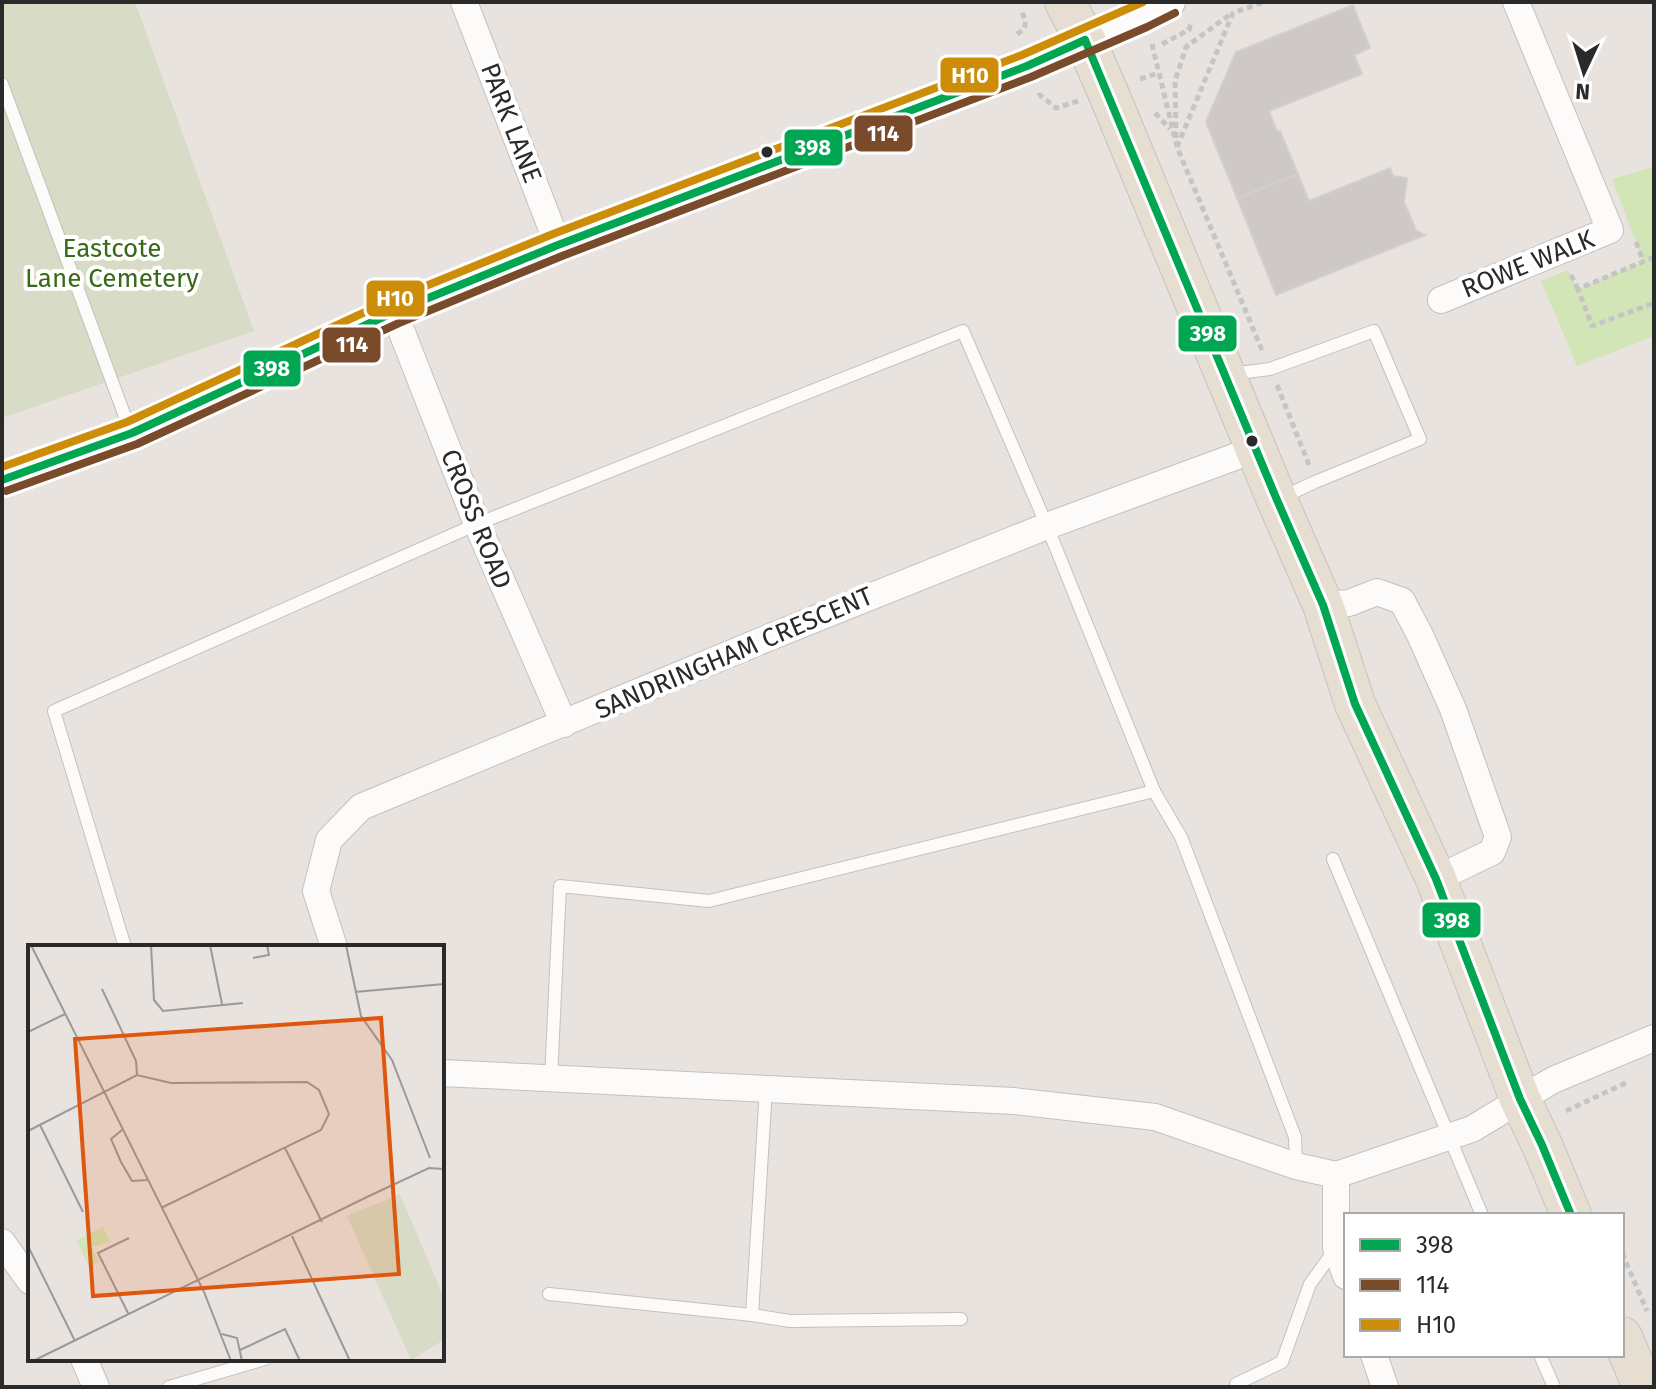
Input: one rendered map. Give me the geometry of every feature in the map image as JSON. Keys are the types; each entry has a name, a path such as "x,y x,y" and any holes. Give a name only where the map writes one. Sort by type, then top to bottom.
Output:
{"main road":[{"path":"1065,2 1085,40 1323,605 1355,704 1536,1090 1542,1145 1570,1213"},
{"path":"1635,1327 1643,1387"}],"street":[{"name":"PARK LANE","path":"464,2 558,245"},
{"path":"2,480 132,433 394,312 558,245 1027,66 1169,2"},
{"name":"ROWE WALK","path":"1441,300 1610,230 1516,2"},
{"name":"CROSS ROAD","path":"394,312 477,524 564,724"},
{"name":"SANDRINGHAM CRESCENT","path":"333,945 316,891 329,840 361,807 1047,526 1256,449"},
{"path":"1323,605 1349,603 1377,592 1402,601 1453,709 1498,837 1492,852 1436,879"},
{"path":"444,1073 1014,1101 1155,1117 1296,1166 1336,1175 1472,1129 1536,1090 1654,1038"},
{"path":"1336,1175 1336,1248 1344,1270"},
{"path":"2,1242 28,1278"},
{"path":"1375,1357 1385,1387"},
{"path":"85,1361 96,1387"}],"lane":[{"path":"2,84 132,433"},
{"path":"124,945 54,711 477,524 963,331 1047,526 1154,791 1181,837 1295,1137 1296,1166"},
{"path":"1226,375 1270,369 1374,331 1420,439 1277,500"},
{"path":"551,1079 560,886 709,901 1154,791"},
{"path":"1333,859 1481,1213"},
{"path":"752,1315 766,1088"},
{"path":"1237,1387 1236,1384 1282,1362 1310,1284 1336,1248"},
{"path":"549,1294 790,1321 961,1319"},
{"path":"1541,1357 1554,1387"},
{"path":"169,1387 258,1361"}],"path":[{"path":"1177,147 1175,81 1186,47 1233,13 1264,2"},
{"path":"1016,35 1024,29 1026,21 1021,10"},
{"path":"1177,147 1233,13"},
{"path":"1150,38 1177,147 1315,482"},
{"path":"1131,82 1159,73"},
{"path":"1040,95 1056,108 1071,103"},
{"path":"1578,289 1654,257"},
{"path":"1568,270 1592,326 1654,303"},
{"path":"1566,1111 1629,1082"},
{"path":"1536,1090 1566,1111 1569,1123"},
{"path":"1624,1264 1635,1327"}],"green space":[{"name":"Eastcote Lane Cemetery","path":"2,2 135,2 254,331 2,418"},
{"path":"1654,167 1654,336 1577,366 1541,281 1568,270 1578,289 1643,261 1612,179"}],"building":[{"path":"1353,5 1370,48 1354,55 1362,74 1269,111 1298,174 1237,198 1206,122 1236,52"},
{"path":"1390,168 1393,176 1407,178 1404,202 1416,230 1425,235 1276,295 1237,198 1298,174 1309,201"}],"transit line":[{"name":"H10","path":"2,467 127,422 389,301 553,234 1022,55 1143,2"},
{"name":"114","path":"6,491 137,444 399,323 562,256 1031,77 1175,13"},
{"name":"398","path":"1085,40 1323,605 1355,704 1436,879 1520,1099 1570,1213"},
{"name":"398","path":"2,480 132,433 394,312 558,245 1027,66 1085,40"}]}
